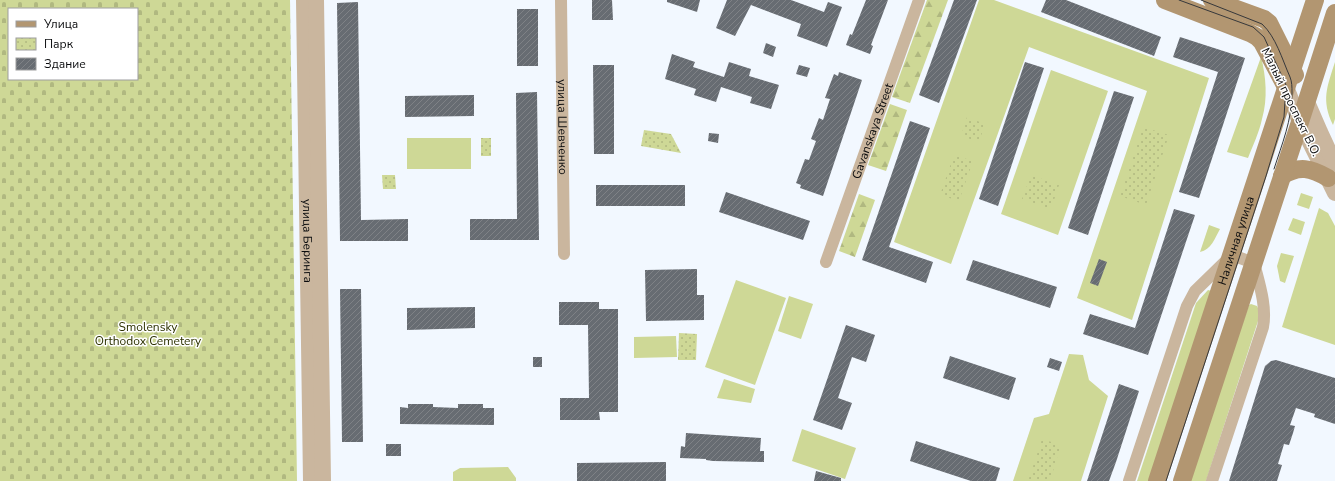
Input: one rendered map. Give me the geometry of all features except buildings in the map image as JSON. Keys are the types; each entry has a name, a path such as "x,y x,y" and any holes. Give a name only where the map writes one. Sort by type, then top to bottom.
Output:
{"main road":[{"name":"Малый проспект В.О.","path":"1165,0 1257,37 1262,42 1286,87"},
{"name":"Малый проспект В.О.","path":"1212,0 1264,19 1268,23 1307,102"},
{"name":"Наличная улица","path":"1157,481 1315,0"},
{"name":"Наличная улица","path":"1182,481 1335,13"},
{"path":"1282,176 1290,171 1307,169 1333,178"}],"street":[{"name":"улица Беринга","path":"304,0 311,481"},
{"name":"улица Беринга","path":"316,0 323,481"},
{"name":"улица Шевченко","path":"561,0 564,254"},
{"name":"Gavanskaya Street","path":"826,262 919,0"},
{"name":"Малый проспект В.О.","path":"1286,87 1300,122 1333,178"},
{"name":"Малый проспект В.О.","path":"1307,102 1320,132 1333,178"},
{"path":"1129,481 1187,306 1196,291 1232,255 1254,263 1264,318 1212,481"}],"green space":[{"name":"Smolensky Orthodox Cemetery","path":"0,0 290,0 297,481 0,481"},
{"path":"927,0 948,0 910,103 892,97"},
{"path":"979,0 994,0 1209,78 1132,320 1077,298 1147,91 1029,47 951,264 894,242"},
{"path":"1261,57 1265,80 1265,104 1259,129 1248,158 1227,152"},
{"path":"1335,62 1335,119 1333,125 1327,108 1326,94"},
{"path":"1051,70 1108,91 1058,235 1001,214"},
{"path":"890,104 907,110 886,171 868,165"},
{"path":"967,117 985,124 979,142 961,136"},
{"path":"1143,127 1169,135 1146,205 1120,196"},
{"path":"644,130 671,134 681,153 641,146"},
{"path":"407,138 471,138 471,169 407,169"},
{"path":"481,138 491,138 491,156 481,156"},
{"path":"954,155 973,161 959,201 940,195"},
{"path":"382,175 395,175 396,189 383,189"},
{"path":"1031,175 1059,185 1051,209 1022,199"},
{"path":"1301,193 1313,197 1309,209 1297,205"},
{"path":"859,194 875,200 855,257 839,251"},
{"path":"1319,208 1328,213 1335,226 1335,345 1282,327"},
{"path":"1293,218 1305,222 1301,235 1288,230"},
{"path":"1209,225 1220,229 1210,246 1204,251 1200,252"},
{"path":"1281,253 1294,256 1285,283 1280,281 1277,266"},
{"path":"736,280 786,298 755,385 705,367"},
{"path":"1208,290 1212,291 1151,481 1137,481 1196,303"},
{"path":"789,296 813,304 801,339 778,331"},
{"path":"1251,304 1257,306 1259,310 1259,318 1206,481 1188,481 1249,305"},
{"path":"679,333 697,334 696,360 678,360"},
{"path":"676,336 677,357 634,358 634,337"},
{"path":"1069,354 1083,355 1089,380 1108,396 1081,481 1013,481 1034,418 1049,414"},
{"path":"724,379 755,389 751,403 717,398"},
{"path":"802,429 856,448 845,479 792,461"},
{"path":"1042,439 1061,445 1050,481 1028,481"},
{"path":"508,467 516,478 516,481 453,481 453,472 460,468"}],"tram line":[{"path":"1166,481 1284,117 1286,85 1264,37 1253,27 1179,0"},
{"path":"1201,0 1262,24 1271,35 1291,79 1292,103 1283,141 1274,169"}]}
